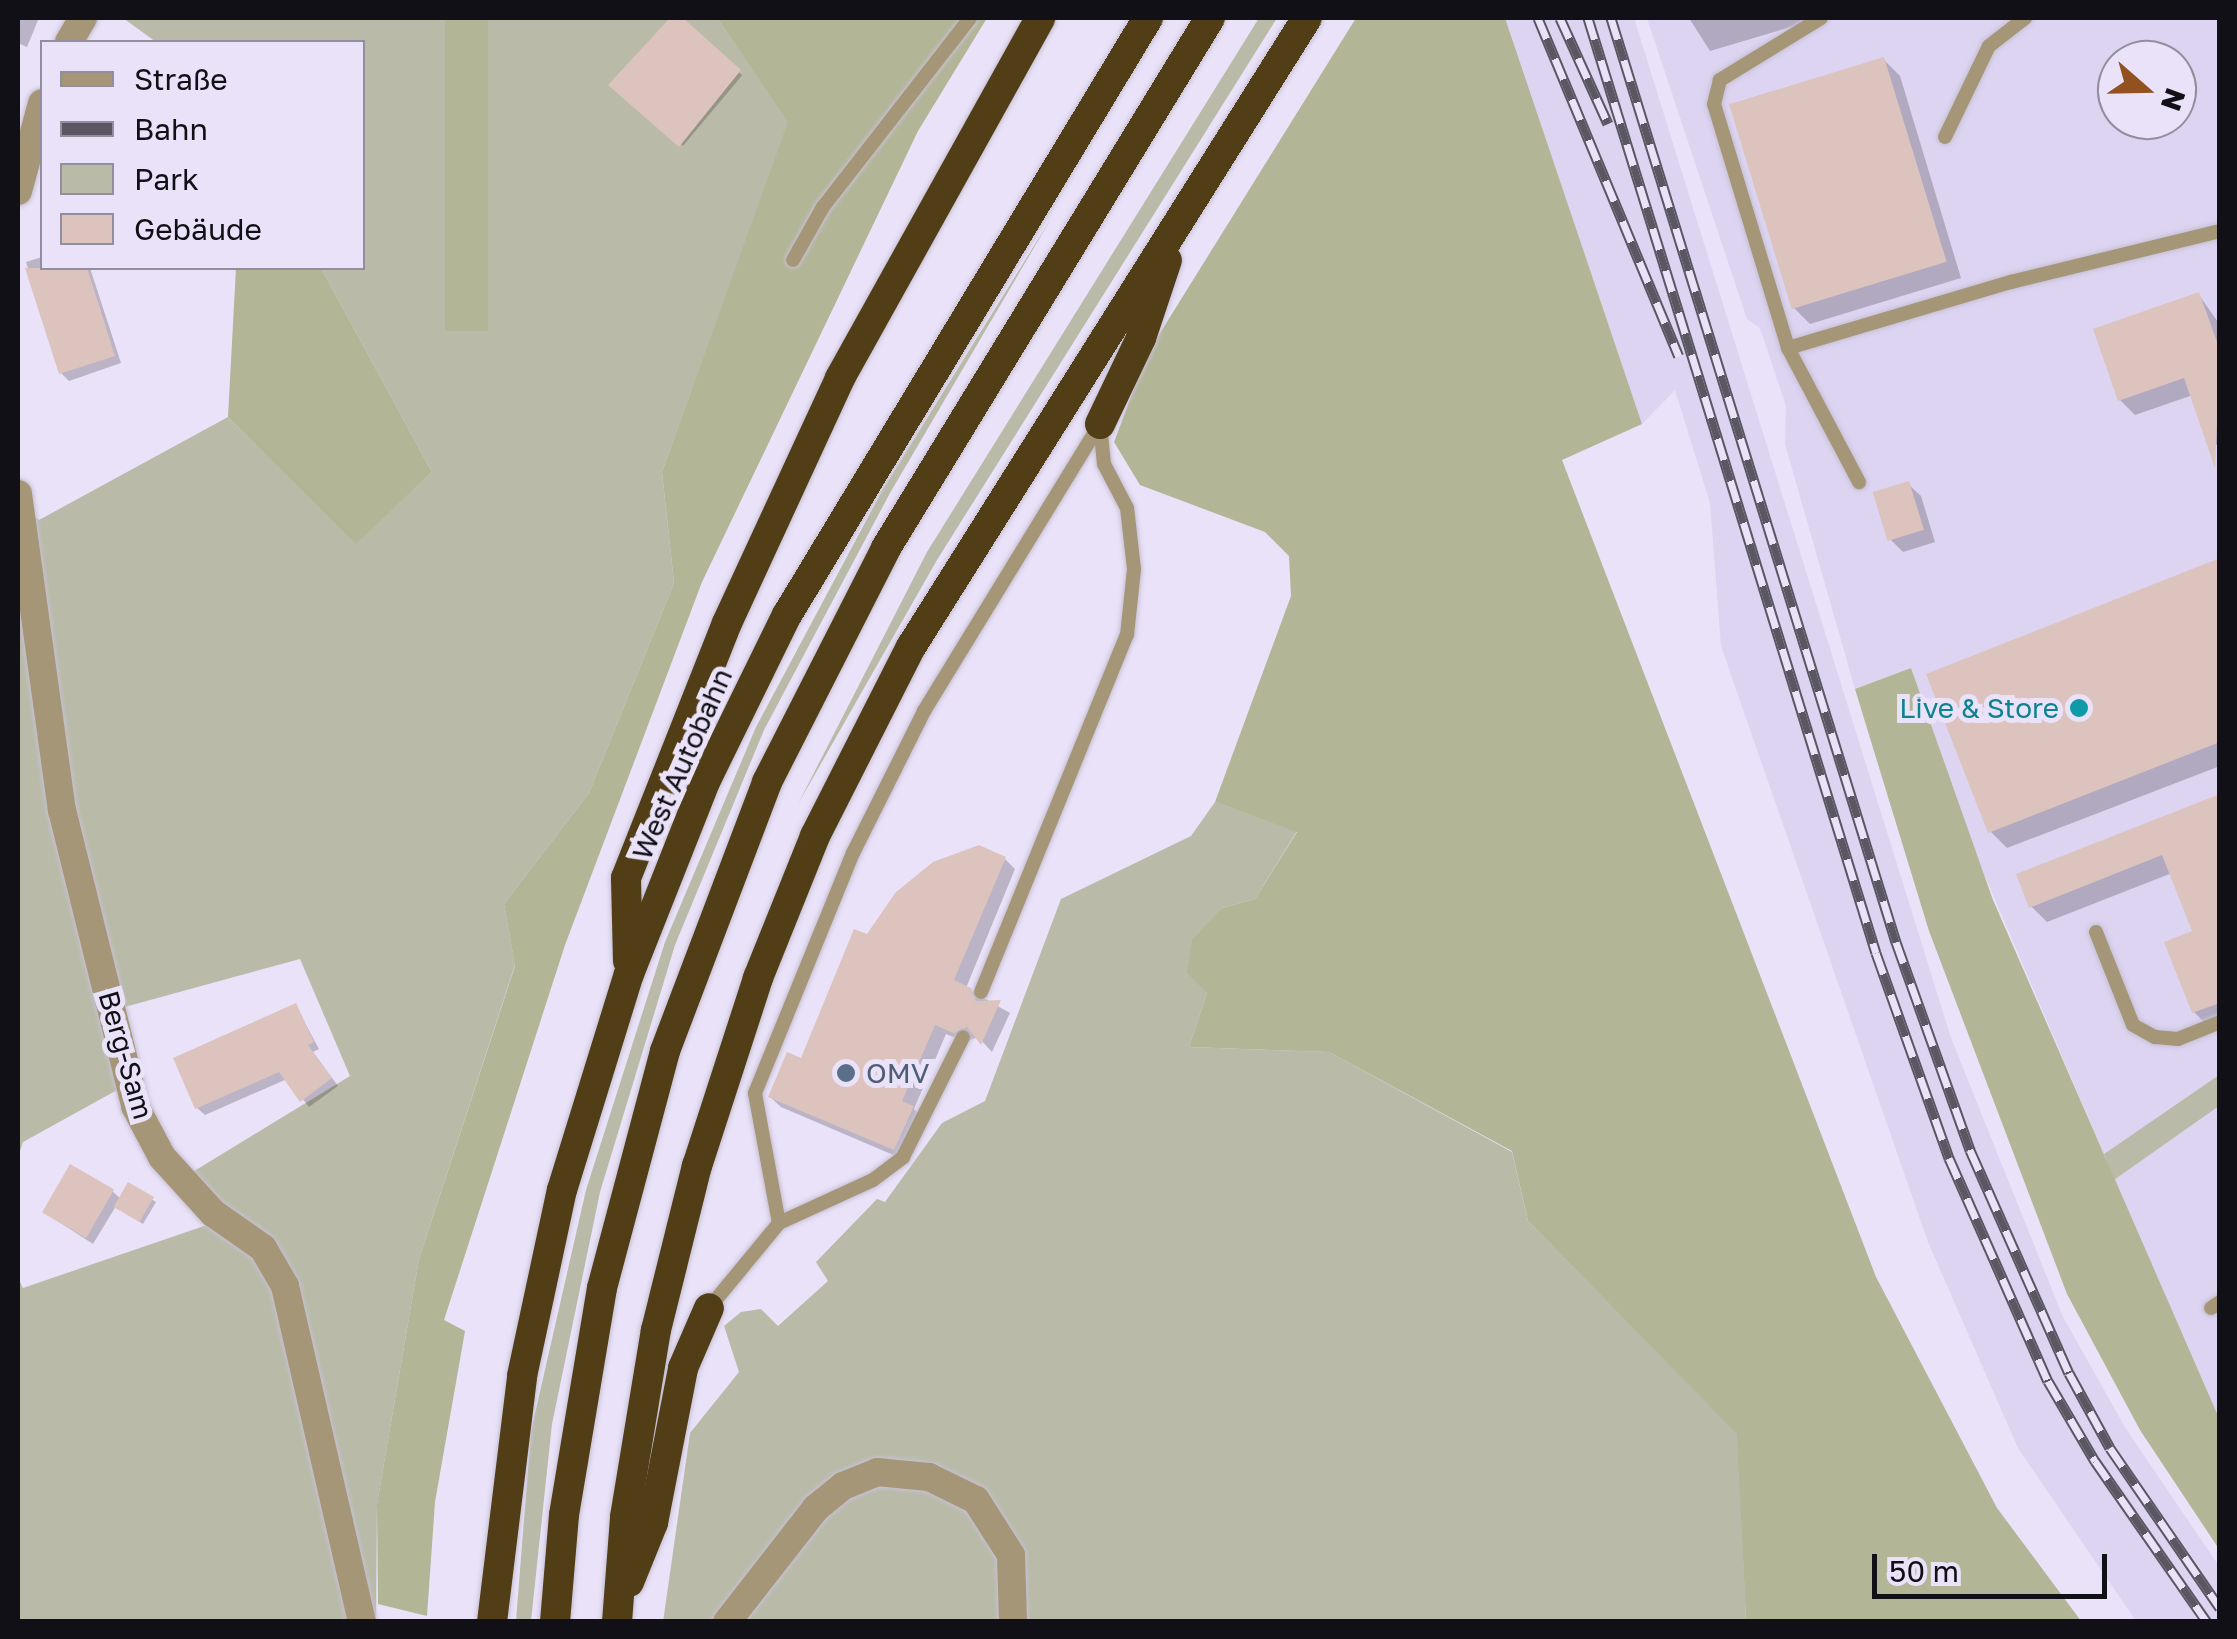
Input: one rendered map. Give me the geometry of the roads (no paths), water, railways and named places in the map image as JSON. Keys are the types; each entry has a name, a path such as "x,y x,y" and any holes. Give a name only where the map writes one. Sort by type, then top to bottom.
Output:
{"highway":[{"path":"628,974 626,878 727,622 840,378 1040,18"},
{"name":"West Autobahn","path":"492,1622 522,1376 562,1190 628,974 706,780 787,615 1148,18"},
{"path":"556,1622 564,1515 602,1288 665,1051 766,782 886,548 1210,18"},
{"path":"618,1615 625,1517 656,1330 697,1166 765,960 815,836 912,647 1306,18"},
{"path":"1100,424 1141,338 1179,222"},
{"path":"618,1615 653,1523 683,1368 709,1308"}],"street":[{"path":"71,40 84,18"},
{"path":"18,191 40,110"},
{"name":"Berg-Sam","path":"18,494 41,697 62,810 135,1106 162,1157 213,1213 263,1248 285,1286 362,1622"},
{"path":"727,1622 816,1508 842,1486 877,1472 929,1477 976,1500 1011,1555 1013,1622"}],"lane":[{"path":"794,260 823,207 970,18"},
{"path":"1821,18 1720,80 1714,104 1788,348 1859,482"},
{"path":"1945,138 1988,46 2025,18"},
{"path":"1788,348 2012,282 2220,231"},
{"path":"981,992 1128,635 1134,570 1128,508 1104,464 1100,424"},
{"path":"779,1223 755,1093 764,1064 853,853 924,711 1100,424"},
{"path":"2096,932 2133,1025 2154,1037 2178,1040 2220,1022"},
{"path":"709,1308 779,1223 873,1180 903,1157 963,1037"}],"railway":[{"path":"1538,18 1679,356"},
{"path":"1560,18 1608,124"},
{"path":"1588,18 1876,953 1949,1158 2048,1381 2095,1461 2207,1622"},
{"path":"1611,18 1896,942 1970,1150 2069,1373 2110,1448 2220,1608"}],"place":[{"name":"Live & Store","path":"2079,708"},
{"name":"OMV","path":"846,1073"}]}
